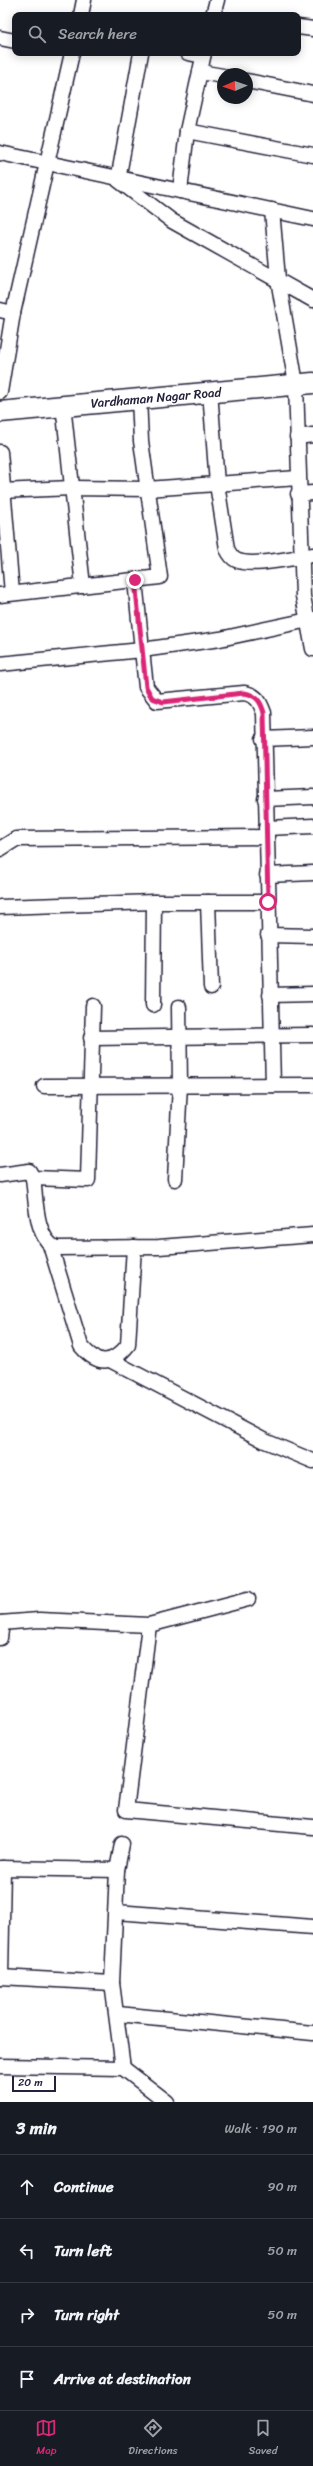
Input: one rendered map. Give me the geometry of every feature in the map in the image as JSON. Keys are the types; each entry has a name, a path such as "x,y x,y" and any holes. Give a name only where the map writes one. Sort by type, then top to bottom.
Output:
{"street":[{"path":"82,12 84,0"},
{"path":"214,12 217,0"},
{"path":"301,27 313,29"},
{"path":"0,38 12,40"},
{"path":"0,392 7,311 48,163 71,56"},
{"path":"118,180 139,56"},
{"path":"180,191 187,131 203,56"},
{"path":"200,72 217,75"},
{"path":"253,82 313,94"},
{"path":"187,131 313,155"},
{"path":"0,153 118,180 180,191 313,219"},
{"path":"118,180 172,221 278,279 313,300"},
{"path":"272,210 278,279 305,383 297,437 298,494 307,555 303,596 310,619 313,649"},
{"name":"Vardhaman Nagar Road","path":"0,412 305,383"},
{"path":"210,392 217,484 227,549 235,560 250,563 307,555"},
{"path":"0,452 6,594 160,577 141,441 139,398"},
{"path":"63,406 83,586"},
{"path":"297,437 313,435"},
{"path":"2,491 72,488 147,489 298,478"},
{"path":"298,494 313,493"},
{"path":"135,580 146,687 152,698 157,701 252,694 262,705 264,713 263,739 272,1085"},
{"path":"0,664 142,650 220,639 310,619"},
{"path":"263,739 313,737"},
{"path":"265,799 313,797"},
{"path":"0,849 16,839 266,832 313,826"},
{"path":"267,875 313,873"},
{"path":"0,907 154,902 268,902"},
{"path":"153,1005 154,902"},
{"path":"208,902 211,987"},
{"path":"268,935 313,936"},
{"path":"270,995 313,994"},
{"path":"33,1178 88,1180 92,1086 91,1038 93,1006"},
{"path":"174,1179 180,1085 179,1007"},
{"path":"91,1038 313,1034"},
{"path":"44,1086 313,1085"},
{"path":"0,1175 29,1170 33,1178 42,1231 50,1245 81,1346 90,1357 99,1361 110,1360 120,1355 128,1345 134,1247"},
{"path":"50,1245 64,1249 134,1247 313,1235"},
{"path":"110,1360 265,1442 313,1461"},
{"path":"0,1638 1,1623 39,1620 149,1625 248,1599"},
{"path":"149,1625 126,1810 313,1827"},
{"path":"122,1844 117,1870 112,1983 118,2014 123,2068"},
{"path":"112,1983 0,1977 1,1868 117,1870"},
{"path":"116,1912 313,1926"},
{"path":"118,2014 313,2033"},
{"path":"0,2066 123,2068 167,2102"}],"route":[{"path":"135,580 146,687 152,698 163,702 244,693 252,694 262,705 264,713 263,739 268,902"}]}
